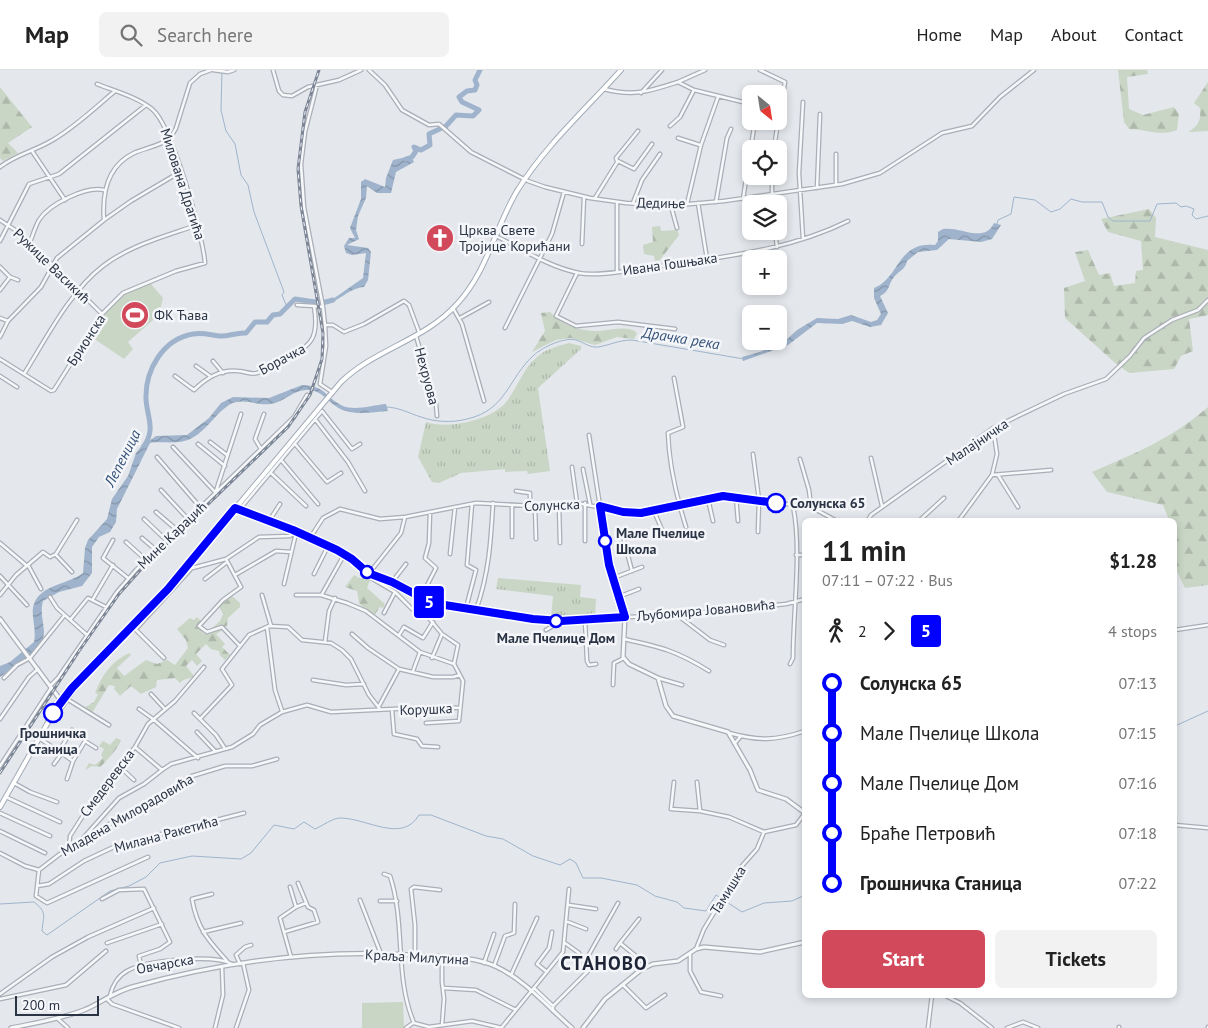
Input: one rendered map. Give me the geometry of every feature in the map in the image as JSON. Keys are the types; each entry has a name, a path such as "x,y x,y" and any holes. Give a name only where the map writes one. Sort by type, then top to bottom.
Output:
{"main road":[{"path":"0,807 39,738 78,683 134,628 237,509 332,392 360,366 418,335 453,308 479,274 511,202 525,180 542,156 621,70"},
{"path":"63,702 78,683"}],"street":[{"path":"104,220 104,190 114,172 127,157 170,140 176,128 190,82 200,74 212,70 234,70"},
{"path":"273,70 279,91 283,95 292,96 308,87 339,80 361,70"},
{"name":"Дедиње","path":"369,70 385,85 402,110 429,125 439,124 471,152 525,180 584,197 616,202 671,206 742,199"},
{"path":"640,93 662,70"},
{"path":"604,89 621,94 652,92 705,70"},
{"path":"760,70 781,78 785,85"},
{"name":"Дедиње","path":"772,195 836,185 880,173 942,132 970,126 1000,97 1034,70"},
{"path":"678,82 694,90 742,102"},
{"name":"Милована Драгића","path":"97,84 146,105 154,110 162,122 170,140 197,225 205,263"},
{"name":"Борачка","path":"317,85 304,132 300,164 304,207 323,304 325,325 326,346 320,385 332,392"},
{"path":"670,126 680,117 694,90"},
{"path":"0,167 19,155 32,151 62,134 115,91"},
{"path":"687,204 701,146 718,97"},
{"path":"803,102 800,191 803,239"},
{"path":"0,241 26,186 40,178 59,174 146,105"},
{"path":"817,188 820,114"},
{"path":"716,202 727,138 731,129"},
{"path":"744,195 754,130"},
{"path":"594,199 618,161 616,158 638,131"},
{"path":"678,138 701,146"},
{"path":"618,161 634,169 652,144"},
{"path":"32,151 65,201"},
{"path":"633,203 642,180 660,154"},
{"path":"836,154 836,185"},
{"path":"0,337 8,321 41,287 52,265 63,253 131,200 180,172"},
{"path":"772,185 772,195"},
{"path":"30,242 43,215 85,190 104,190"},
{"path":"504,328 552,234 564,192"},
{"path":"582,244 584,197"},
{"path":"616,202 617,271"},
{"path":"698,204 707,259"},
{"path":"671,206 677,228"},
{"name":"Ружице Васикић","path":"0,220 8,224 30,242 102,314"},
{"name":"Ивана Гошњака","path":"496,236 554,268 578,273 617,271 777,247 848,221"},
{"path":"0,359 24,374 78,290 103,266 126,251 197,225"},
{"path":"776,240 777,247"},
{"name":"Брионска","path":"24,374 51,391 54,390 102,314 123,293 176,271 205,263"},
{"path":"0,267 10,277 18,280"},
{"path":"578,273 556,316 576,326 618,322 675,328"},
{"path":"0,290 10,277"},
{"name":"Малајничка","path":"869,518 870,515 913,483 962,452 993,428 1064,394 1106,379 1144,338 1172,320 1198,310 1208,300"},
{"path":"325,325 333,325 342,332 347,332 404,301 408,305 418,335"},
{"path":"460,318 489,302"},
{"path":"297,305 314,306 323,304"},
{"name":"Борачка","path":"175,376 194,390 210,376 240,371 256,374 305,349 317,326 314,306"},
{"path":"453,308 460,318 484,401"},
{"path":"0,318 8,321"},
{"name":"Нехруова","path":"418,335 436,404 437,416"},
{"path":"213,361 223,373"},
{"path":"196,366 210,376"},
{"path":"0,376 16,387"},
{"path":"674,378 683,428 668,433 669,464 678,504 686,527"},
{"name":"Мине Караџић","path":"0,766 50,687 128,578 294,417 308,395"},
{"path":"237,509 322,411 352,449 360,444"},
{"path":"173,447 216,492 241,414"},
{"path":"261,450 255,439 264,414"},
{"path":"314,420 348,462 365,491"},
{"path":"960,518 992,475 998,454 993,428"},
{"path":"589,435 612,578 625,617 624,658 629,664 658,678 682,685"},
{"path":"210,442 228,456"},
{"path":"294,443 327,482 341,473"},
{"path":"198,444 225,466"},
{"path":"753,454 759,500 758,532"},
{"path":"157,457 201,507"},
{"path":"871,458 882,506"},
{"path":"800,459 809,490 811,507"},
{"path":"281,460 318,504"},
{"path":"572,467 577,503"},
{"path":"583,469 590,504"},
{"path":"992,475 1051,470"},
{"path":"271,472 306,506"},
{"path":"997,475 1018,507"},
{"path":"161,490 188,519"},
{"path":"516,491 530,493 530,506"},
{"path":"736,497 738,521"},
{"name":"Солунска","path":"310,538 326,516 340,509 380,519 405,518 472,504 492,503 535,506 577,503 590,504 628,513 654,510 708,499 736,497 811,507 831,518"},
{"path":"922,518 944,498"},
{"path":"708,499 713,521"},
{"path":"476,610 486,580 491,551 492,503"},
{"path":"269,521 280,504"},
{"path":"466,608 476,570 468,565 472,504"},
{"path":"585,504 585,541"},
{"path":"512,505 512,538"},
{"path":"559,505 560,543"},
{"path":"535,506 536,539"},
{"path":"790,664 793,658 796,555 793,506"},
{"path":"450,554 455,507"},
{"name":"Љубомира Јовановића","path":"237,509 328,546 344,554 370,574 392,582 435,604 561,621 676,614 802,600"},
{"path":"654,510 665,537"},
{"path":"156,512 177,530"},
{"path":"421,597 436,568 425,558 429,543 430,512"},
{"path":"405,518 401,533 370,574 374,582 395,592 412,609 433,622 442,634 458,645 454,664 463,683 460,720 456,722 426,723"},
{"path":"144,519 166,540"},
{"path":"0,595 27,565 43,552 50,557 56,554 77,520"},
{"path":"284,584 296,532"},
{"path":"205,579 259,536 290,536 296,532"},
{"path":"142,538 156,550"},
{"path":"113,540 103,558 128,578"},
{"path":"624,541 632,571"},
{"path":"126,542 146,560"},
{"path":"0,543 27,565 41,589"},
{"path":"314,574 328,546"},
{"path":"235,575 276,551 291,552"},
{"path":"56,554 72,572"},
{"path":"322,594 344,554"},
{"path":"796,555 802,555"},
{"path":"184,570 227,560"},
{"path":"227,560 241,587 223,600 199,626 207,632 222,627 240,646"},
{"path":"392,582 406,564"},
{"path":"93,599 113,565"},
{"path":"612,578 642,567"},
{"path":"164,658 134,628 191,569"},
{"path":"0,576 27,605"},
{"path":"618,597 639,590"},
{"path":"384,613 395,592"},
{"path":"296,595 322,594 366,611 420,652 432,658 454,664"},
{"path":"262,595 272,626"},
{"path":"50,598 64,616 87,636"},
{"path":"70,620 88,598 93,599 106,608"},
{"path":"324,642 329,611 335,598"},
{"path":"676,614 710,640 724,645"},
{"path":"4,678 12,669 29,657 64,616"},
{"path":"0,619 63,702"},
{"path":"549,620 552,627"},
{"path":"585,620 586,661 589,664 596,664"},
{"path":"546,630 561,621"},
{"path":"399,636 404,627 423,638 433,622"},
{"path":"1177,630 1208,625"},
{"path":"267,627 275,690 282,712"},
{"path":"200,719 232,685 222,669 249,635 267,627 288,627 296,636 307,642 324,642 336,645 347,654 369,695 380,708 400,669"},
{"path":"352,634 365,646 400,669 433,676 453,677 460,675"},
{"path":"432,658 442,634"},
{"path":"624,639 669,649 684,655 709,671"},
{"path":"413,671 420,652"},
{"path":"613,685 614,663 624,658"},
{"name":"Смедеревска","path":"69,849 69,838 96,794 135,746 153,719 164,708 175,701 204,667"},
{"path":"0,719 30,677 38,669"},
{"path":"658,678 666,706 673,716 741,736 766,741 802,733"},
{"path":"313,680 346,686 364,684"},
{"path":"150,694 164,708"},
{"path":"67,699 109,725"},
{"name":"Корушка","path":"76,846 119,798 144,784 171,764 198,758 224,747 232,747 252,735 260,725 282,712 307,705 331,712 360,713 380,708 392,710 435,707 460,708"},
{"path":"139,709 198,758"},
{"name":"Корушка","path":"392,710 394,734 418,739 422,746 438,747"},
{"path":"194,713 214,733 224,747"},
{"path":"54,764 72,730"},
{"path":"197,732 215,751"},
{"path":"728,732 750,770 758,790 786,799 802,811"},
{"path":"735,743 741,736"},
{"path":"39,738 73,761"},
{"path":"67,779 73,761 85,741 96,748"},
{"path":"135,746 162,770"},
{"name":"Младена Милорадовића","path":"40,870 106,826 148,806 189,777 225,766 252,766 277,759"},
{"path":"119,766 134,780"},
{"path":"14,782 30,792 57,802"},
{"path":"674,782 670,809 700,811 738,820 764,832 796,825 802,817"},
{"path":"697,782 700,811"},
{"path":"6,797 60,822"},
{"path":"0,813 50,836"},
{"name":"Милана Ракетића","path":"37,886 49,884 84,861 118,845 244,813"},
{"path":"1177,825 1208,828"},
{"path":"0,831 45,853"},
{"name":"Тамишка","path":"696,949 704,929 721,901 731,890 741,867 756,849 764,832"},
{"path":"0,854 25,866 40,870 36,897 47,903 148,857"},
{"path":"384,874 390,876 397,900 406,997 414,1023"},
{"path":"284,932 318,922 314,910 308,907 298,883"},
{"path":"290,887 296,907"},
{"path":"415,955 415,925 411,889 414,887 440,890"},
{"path":"102,899 119,890 143,888 162,924 169,943 160,949 139,956 141,966"},
{"path":"406,1028 414,1023 426,1026 472,1021 501,1028 563,952 568,922 569,889"},
{"path":"212,894 192,899 195,914 206,939 227,962"},
{"path":"360,900 381,954"},
{"path":"380,901 397,900"},
{"path":"291,958 280,918 296,907 306,903"},
{"path":"553,1009 592,965 587,959 618,903"},
{"path":"494,966 505,936 514,932 515,904"},
{"path":"569,905 596,909"},
{"path":"0,994 52,957 88,936 154,908"},
{"path":"511,975 538,918"},
{"path":"616,949 639,919"},
{"path":"568,922 586,929"},
{"path":"203,932 240,923"},
{"path":"107,943 162,924"},
{"path":"546,972 537,964 549,948 552,932"},
{"path":"484,963 494,934"},
{"path":"565,943 579,953"},
{"path":"620,943 648,966"},
{"path":"583,1028 605,999 622,984 648,966 678,961 696,949 708,947 760,952 802,943"},
{"path":"236,1028 249,990 242,964 236,954 251,945"},
{"path":"0,999 66,985 106,951"},
{"path":"690,953 690,971 701,992 721,996"},
{"name":"Краља Милутина","path":"11,1028 84,1010 108,997 152,982 222,967 322,954 401,954 442,957 494,966 532,989 572,1028"},
{"path":"442,957 444,988 442,1025"},
{"name":"Овчарска","path":"108,997 113,986 121,976 141,966 196,958 227,962 233,965"},
{"path":"215,1028 223,995 222,967"},
{"path":"622,984 646,1008 665,996"},
{"path":"444,988 476,990 516,1010"},
{"path":"108,997 112,1004 179,1028"},
{"path":"928,1028 932,998"},
{"path":"950,998 960,1003 992,1028"},
{"path":"57,1018 68,1028"},
{"path":"1007,1028 1023,1022 1038,1028"}],"green space":[{"path":"1118,70 1147,70 1148,74 1127,77 1129,109 1143,115 1174,107 1179,114 1177,130 1159,133 1129,129 1124,122"},
{"path":"1208,82 1208,131 1188,132 1198,122 1200,108 1194,103"},
{"path":"0,87 32,127 8,143 18,153 3,161 0,158"},
{"path":"1149,209 1156,218 1155,237 1208,250 1208,315 1189,319 1193,351 1181,356 1174,369 1129,373 1065,318 1064,288 1085,281 1075,252 1088,250 1099,275 1110,273 1114,286 1135,283 1136,271 1143,270 1141,241 1108,232 1101,219"},
{"path":"660,226 661,231 677,230 679,235 660,260 655,261 654,256 644,254 643,245 653,242 652,227"},
{"path":"150,283 163,298 161,313 128,342 133,349 124,359 90,336 103,315 125,293"},
{"path":"550,312 560,321 579,329 600,331 629,329 637,333 634,339 617,337 595,345 571,338 556,340 532,352 545,331 541,313"},
{"path":"569,343 581,346 581,349 538,388 550,471 528,474 527,471 505,472 505,469 461,473 439,483 432,482 418,457 426,422 446,425 457,424 469,422 491,413 507,401 524,372 537,357 548,350"},
{"path":"1208,407 1208,585 1185,588 1177,571 1177,518 1168,518 1163,505 1107,492 1092,472 1167,437"},
{"path":"354,575 361,579 365,576 370,580 367,588 385,604 383,608 380,607 373,617 359,603 357,591 345,587"},
{"path":"498,578 581,585 580,597 596,599 595,617 551,618 553,596 496,589"},
{"path":"232,596 240,603 240,607 228,618 227,626 210,630 220,621 223,614 219,607"},
{"path":"197,617 201,621 197,625 204,634 223,630 216,634 225,644 222,647 230,655 225,660 219,651 211,649 206,644 196,654 202,661 197,666 192,660 186,666 193,677 180,683 175,678 157,680 156,687 141,694 131,686 120,696 114,689 115,686 109,685 92,713 84,708 94,702 98,694 95,693 98,686 108,670 129,653 131,655 117,668 124,676 146,660 157,664 167,660 175,665 188,648 186,640 177,629 190,618 194,620"},
{"path":"116,738 121,740 120,743 105,762 100,767 92,766 85,770 89,763 95,765 103,758 101,755 104,749 99,746 103,741 110,745"},
{"path":"403,1002 404,1028 362,1028 362,1003"}],"water":[{"path":"411,156 414,162 396,172 391,193 377,193 367,186 366,198 358,216 356,230 359,239 347,245 368,248 371,252 368,280 364,287 326,304 326,300 333,299 363,278 366,253 352,255 346,253 344,246 349,238 355,238 350,228 361,199 361,182 365,179 385,187 386,178 393,160"},
{"path":"994,223 1001,225 992,239 981,242 949,239 937,250 918,252 907,261 904,268 892,280 886,292 880,296 888,313 881,325 870,327 852,321 842,324 817,323 787,345 787,339 797,330 817,318 838,319 851,315 871,322 877,320 881,314 874,298 874,288 889,277 906,254 913,249 923,245 935,245 938,241 938,232 943,229 978,233 990,229"},
{"path":"774,350 743,361 742,357"},
{"path":"302,385 316,387 343,406 358,408 386,404 388,411 361,413 346,411 340,409 318,392 306,390 296,392 271,404 234,403 224,409 197,435 188,440 150,443 117,509 116,522 110,532 99,537 92,547 92,573 82,586 59,592 43,601 44,631 40,646 28,658 0,677 0,666 10,662 34,642 33,608 37,598 48,589 83,573 85,548 88,540 107,519 112,499 128,476 136,453 146,440 148,442 156,436 187,435 209,418 221,403 233,397 269,398"}],"waterway":[{"name":"Лепеница","path":"406,159 412,157 416,151 414,147 421,150 430,145 429,134 446,126 456,115 473,116 479,110 462,102 459,97 467,91 475,90 477,85 475,80 480,70"},
{"path":"222,71 221,110 226,131 235,144 241,175 248,185 254,212 284,292 282,295 287,307"},
{"name":"Драчка река","path":"997,224 998,220 1011,214 1014,197 1035,200 1051,212 1060,209 1071,199 1082,202 1102,202 1108,217 1113,221 1150,221 1157,204 1176,203 1181,207 1186,206 1194,209 1192,215 1196,219 1208,216"},
{"name":"Лепеница","path":"144,446 150,434 146,399 149,377 158,358 173,342 182,337 197,333 222,336 246,333 255,322 267,322 273,315 280,314 295,299 322,303 333,300"},
{"name":"Драчка река","path":"385,407 399,409 426,419 438,421 455,421 480,415 499,401 518,373 534,355 548,346 571,339 595,347 632,340 744,359"},
{"path":"1177,725 1208,711"},
{"path":"0,904 34,902 43,912 42,931 47,935 110,891 129,886 146,877 160,863 192,856 241,859 251,853 274,825 294,829 304,822 315,829 340,818 394,829 403,828 412,823 419,815 431,815 486,836 503,839 533,856 560,865 570,859 576,863 583,878 601,878 637,885 655,896 677,902 684,908 706,911 716,895 742,912 764,903 792,901 802,896"}],"railway":[{"path":"0,773 79,651 119,594 144,566 288,427 310,395 322,359 323,333 301,206 298,169 305,112 319,70"}],"bus line":[{"name":"5","path":"53,713 72,688 153,606 235,508 293,530 337,550 352,559 368,573 392,582 432,603 533,619 561,621 625,617 609,565 600,506 628,513 641,513 723,496 776,503"}],"place":[{"name":"Црква Свете Тројице Корићани","path":"440,238"},
{"name":"ФК Ћава","path":"135,315"},
{"name":"Солунска 65","path":"776,503"},
{"name":"Мале Пчелице Школа","path":"605,541"},
{"name":"Мале Пчелице Дом","path":"556,621"},
{"name":"Грошничка Станица","path":"53,713"}],"district":[{"name":"СТАНОВО","path":"604,963"}]}
